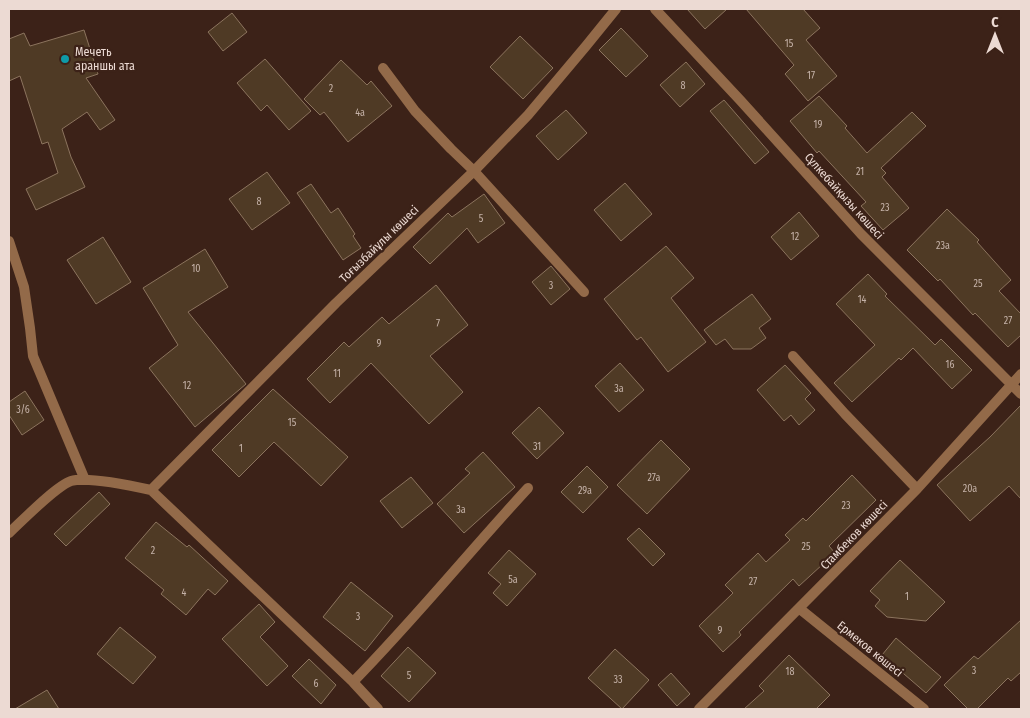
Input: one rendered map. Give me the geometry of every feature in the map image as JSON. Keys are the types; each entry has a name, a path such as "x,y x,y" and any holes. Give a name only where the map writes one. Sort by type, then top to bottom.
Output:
{"street":[{"name":"Тоғызбайұлы көшесі","path":"151,490 336,303 474,171 528,115 616,9"},
{"name":"Сұлкебайқызы көшесі","path":"655,9 861,234 1021,394"},
{"path":"384,68 415,111 450,149 474,171 584,292"},
{"path":"9,241 24,287 32,356 85,480"},
{"path":"793,356 845,414 917,489"},
{"name":"Стамбеков көшесі","path":"699,709 917,489 1021,374"},
{"path":"9,533 59,488 71,481 112,482 151,490 353,682 378,709"},
{"path":"353,682 397,637 464,558 528,488"},
{"name":"Ермеков көшесі","path":"800,609 924,709"}],"building":[{"path":"687,9 727,9 705,29"},
{"path":"746,9 803,9 820,28 806,40 837,76 808,101 785,74 794,65"},
{"path":"232,13 247,32 223,51 208,32"},
{"path":"621,28 648,56 626,77 599,50"},
{"path":"84,30 98,74 86,78 115,120 100,130 87,112 62,129 71,157 85,187 36,210 26,189 58,173 48,142 42,144 20,76 9,81 9,39 24,33 30,46"},
{"path":"520,36 553,68 523,99 490,67"},
{"path":"265,59 311,111 289,130 267,105 261,111 237,83"},
{"path":"341,60 367,85 371,81 392,106 348,142 324,112 320,115 304,99"},
{"path":"686,62 705,84 680,107 660,85"},
{"path":"819,96 847,126 845,128 867,153 912,112 926,126 881,168 886,173 882,177 909,208 883,230 861,206 866,202 819,151 817,153 790,121"},
{"path":"724,100 769,152 755,164 710,111"},
{"path":"566,110 587,133 558,160 536,136"},
{"path":"267,172 290,203 252,230 229,199"},
{"path":"625,183 652,214 621,241 594,210"},
{"path":"311,184 331,213 338,208 355,234 353,236 361,248 343,260 297,193"},
{"path":"484,194 505,223 478,243 467,228 430,264 413,247 448,213 452,217"},
{"path":"947,209 979,240 977,242 1011,280 999,291 1021,314 1021,335 1008,347 975,313 973,315 940,279 938,281 907,250"},
{"path":"799,212 819,236 791,260 771,237"},
{"path":"103,237 131,282 96,304 67,260"},
{"path":"666,246 694,278 671,298 706,342 668,372 641,337 637,340 604,299"},
{"path":"205,249 228,287 188,312 246,384 195,427 149,368 178,345 143,288"},
{"path":"551,266 570,289 551,305 532,282"},
{"path":"868,274 887,294 885,296 935,345 941,339 972,370 952,389 913,348 901,360 899,358 852,402 834,383 875,345 836,304"},
{"path":"436,285 468,325 430,356 463,392 429,424 371,363 330,403 307,379 344,342 349,347 382,317 389,324"},
{"path":"752,294 771,319 759,328 766,338 751,349 733,349 725,339 716,345 704,330"},
{"path":"620,363 644,390 619,412 595,386"},
{"path":"785,365 811,393 805,399 815,410 799,425 791,415 784,421 757,390"},
{"path":"273,389 348,457 321,486 274,442 239,477 212,450"},
{"path":"25,391 44,420 22,435 9,415 9,402"},
{"path":"1021,405 1021,499 1009,486 970,521 937,485 990,437"},
{"path":"539,407 564,433 537,459 512,433"},
{"path":"661,440 690,469 647,514 617,485"},
{"path":"483,452 515,487 464,533 437,504 470,473 465,469"},
{"path":"587,466 608,487 583,513 561,492"},
{"path":"852,475 876,500 829,546 835,553 799,586 793,579 739,632 741,635 723,652 699,626 733,593 725,585 758,553 766,562 790,540 785,535 803,518 806,521"},
{"path":"411,477 433,503 402,528 380,501"},
{"path":"99,492 110,504 66,546 54,534"},
{"path":"156,522 187,547 189,545 228,581 215,595 208,589 186,615 161,594 164,590 125,558"},
{"path":"639,528 665,554 653,566 627,539"},
{"path":"509,550 536,574 507,606 493,593 501,584 488,573"},
{"path":"900,560 945,602 926,621 887,617 875,606 880,600 870,591"},
{"path":"351,582 393,616 365,651 323,617"},
{"path":"259,604 275,622 260,637 288,666 267,686 222,639"},
{"path":"1021,620 1021,672 1011,681 1008,678 977,709 968,709 944,685 974,656 978,659"},
{"path":"120,627 156,657 133,684 97,654"},
{"path":"896,638 941,677 926,693 882,655"},
{"path":"408,647 436,673 409,702 381,676"},
{"path":"615,649 649,680 622,709 588,678"},
{"path":"789,655 830,695 816,709 744,709 764,691 759,686"},
{"path":"309,659 336,685 321,704 292,676"},
{"path":"671,673 690,694 677,706 658,685"},
{"path":"47,690 59,709 15,709"}],"place":[{"name":"Мечеть араншы ата","path":"65,59"}]}
